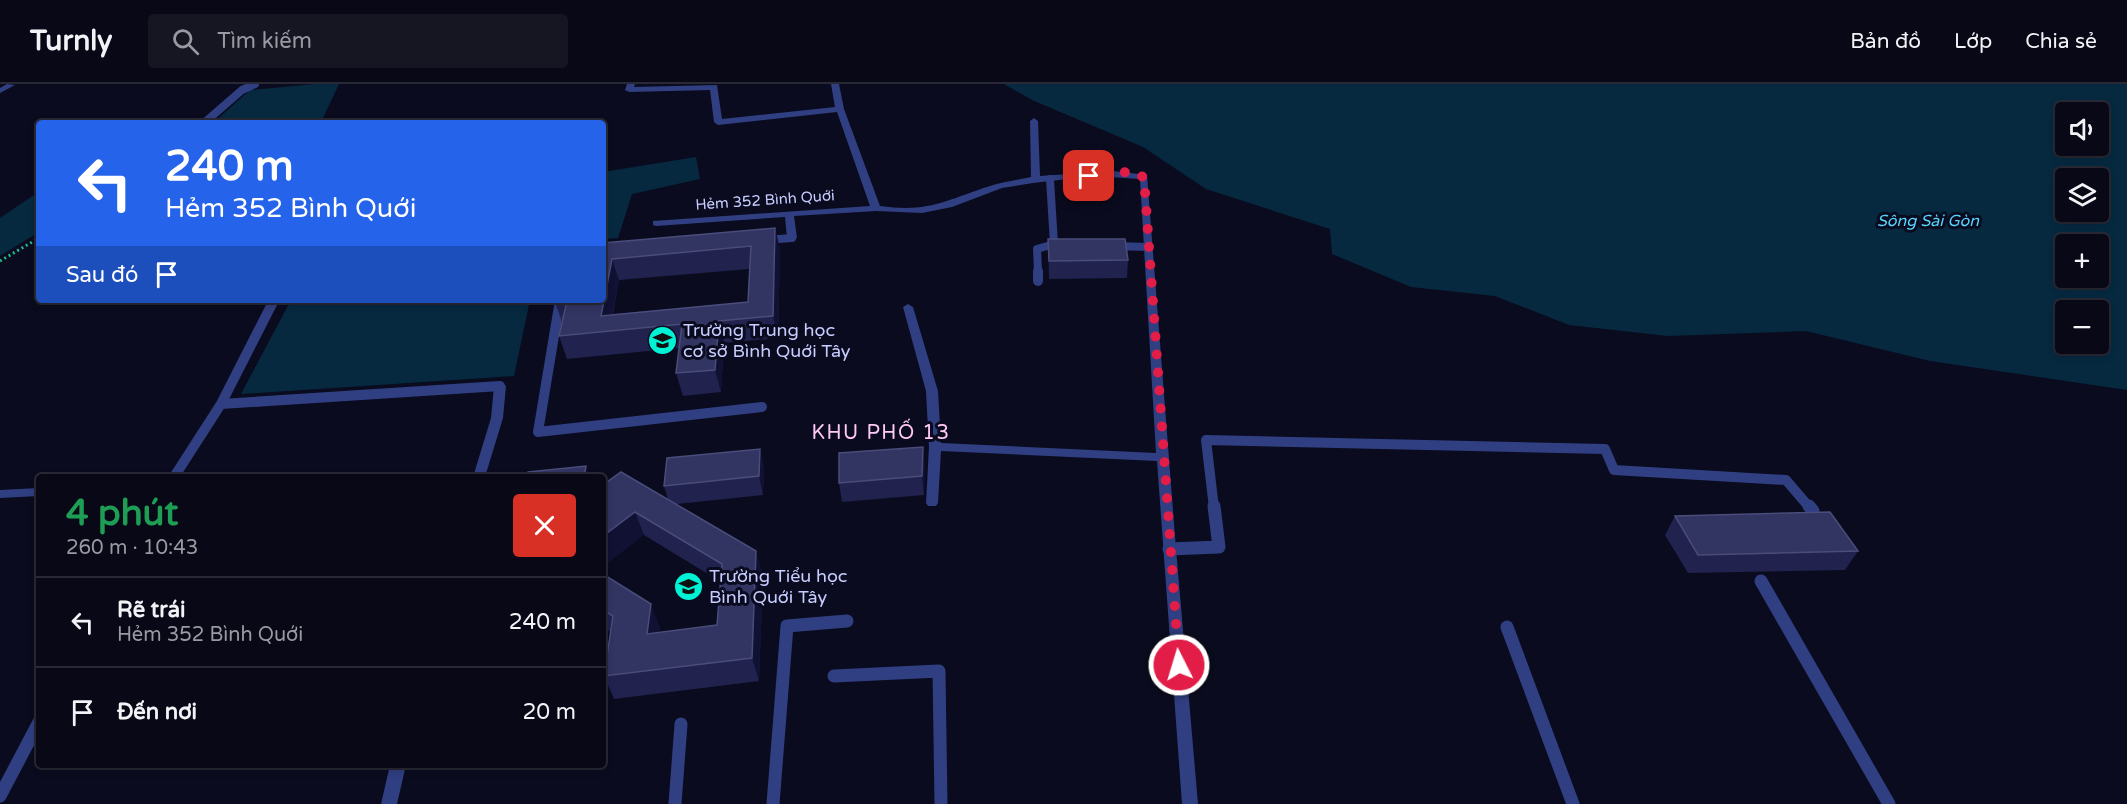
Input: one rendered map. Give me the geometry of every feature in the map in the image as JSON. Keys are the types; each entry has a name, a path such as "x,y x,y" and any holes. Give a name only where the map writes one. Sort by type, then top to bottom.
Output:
{"street":[{"path":"631,84 629,90 714,87 718,122 840,108"},
{"path":"836,84 840,108 876,208"},
{"path":"0,91 11,85"},
{"path":"1034,121 1036,181"},
{"name":"Hẻm 352 Bình Quới","path":"656,223 876,208 902,212 946,207 1001,186 1128,172 1144,177 1169,549 1191,804"},
{"path":"789,213 792,238"},
{"path":"908,308 932,391 935,447 932,503"},
{"path":"480,474 497,418 500,386"},
{"path":"935,447 1163,457"},
{"path":"0,494 36,492"},
{"path":"389,804 397,768"}],"lane":[{"path":"207,120 242,90 255,84"},
{"path":"1050,179 1054,244"},
{"path":"756,240 792,238"},
{"path":"1038,281 1037,249 1054,244 1066,245"},
{"path":"1101,246 1149,247"},
{"path":"176,474 221,404 272,303"},
{"path":"560,303 538,432 762,407"},
{"path":"221,404 500,386"},
{"path":"1169,549 1219,547 1206,440 1605,448 1614,470 1786,480 1814,511"},
{"path":"1761,582 1889,804"},
{"path":"773,804 787,626 847,621"},
{"path":"1508,627 1573,804"},
{"path":"834,676 939,671 941,804"},
{"path":"675,804 681,724"},
{"path":"0,796 36,729"}],"path":[{"path":"0,261 36,240"}],"water":[{"path":"339,84 322,120 216,120 250,90"},
{"name":"Sông Sài Gòn","path":"1004,84 2127,84 2127,390 1930,361 1806,331 1668,336 1569,325 1495,296 1411,287 1332,254 1330,229 1206,189 1143,147 1032,100"},
{"path":"696,157 700,179 632,194 618,238 606,239 606,172"},
{"path":"36,194 36,234 0,256 0,218"},
{"path":"289,303 529,303 514,376 241,394"}],"building":[{"path":"775,228 773,316 719,321 715,370 676,373 682,324 559,336 567,303 604,303 601,316 748,302 751,246 612,259 606,290 606,243"},
{"path":"1048,239 1125,239 1128,260 1049,261"},
{"path":"923,447 922,476 839,483 839,453"},
{"path":"760,449 759,476 664,486 667,458"},
{"path":"586,466 585,474 527,474 528,472"},
{"path":"621,472 756,551 752,658 606,676 613,616 606,612 606,576 651,604 647,634 717,625 722,564 635,512 606,534 606,483"},
{"path":"1830,512 1858,551 1698,555 1675,516"}],"place":[{"name":"Trường Trung học cơ sở Bình Quới Tây","path":"662,340"},
{"name":"Trường Tiểu học Bình Quới Tây","path":"688,586"}],"district":[{"name":"KHU PHỐ 13","path":"881,432"}],"route":[{"path":"1089,176 1128,172 1144,177 1179,665"}]}
